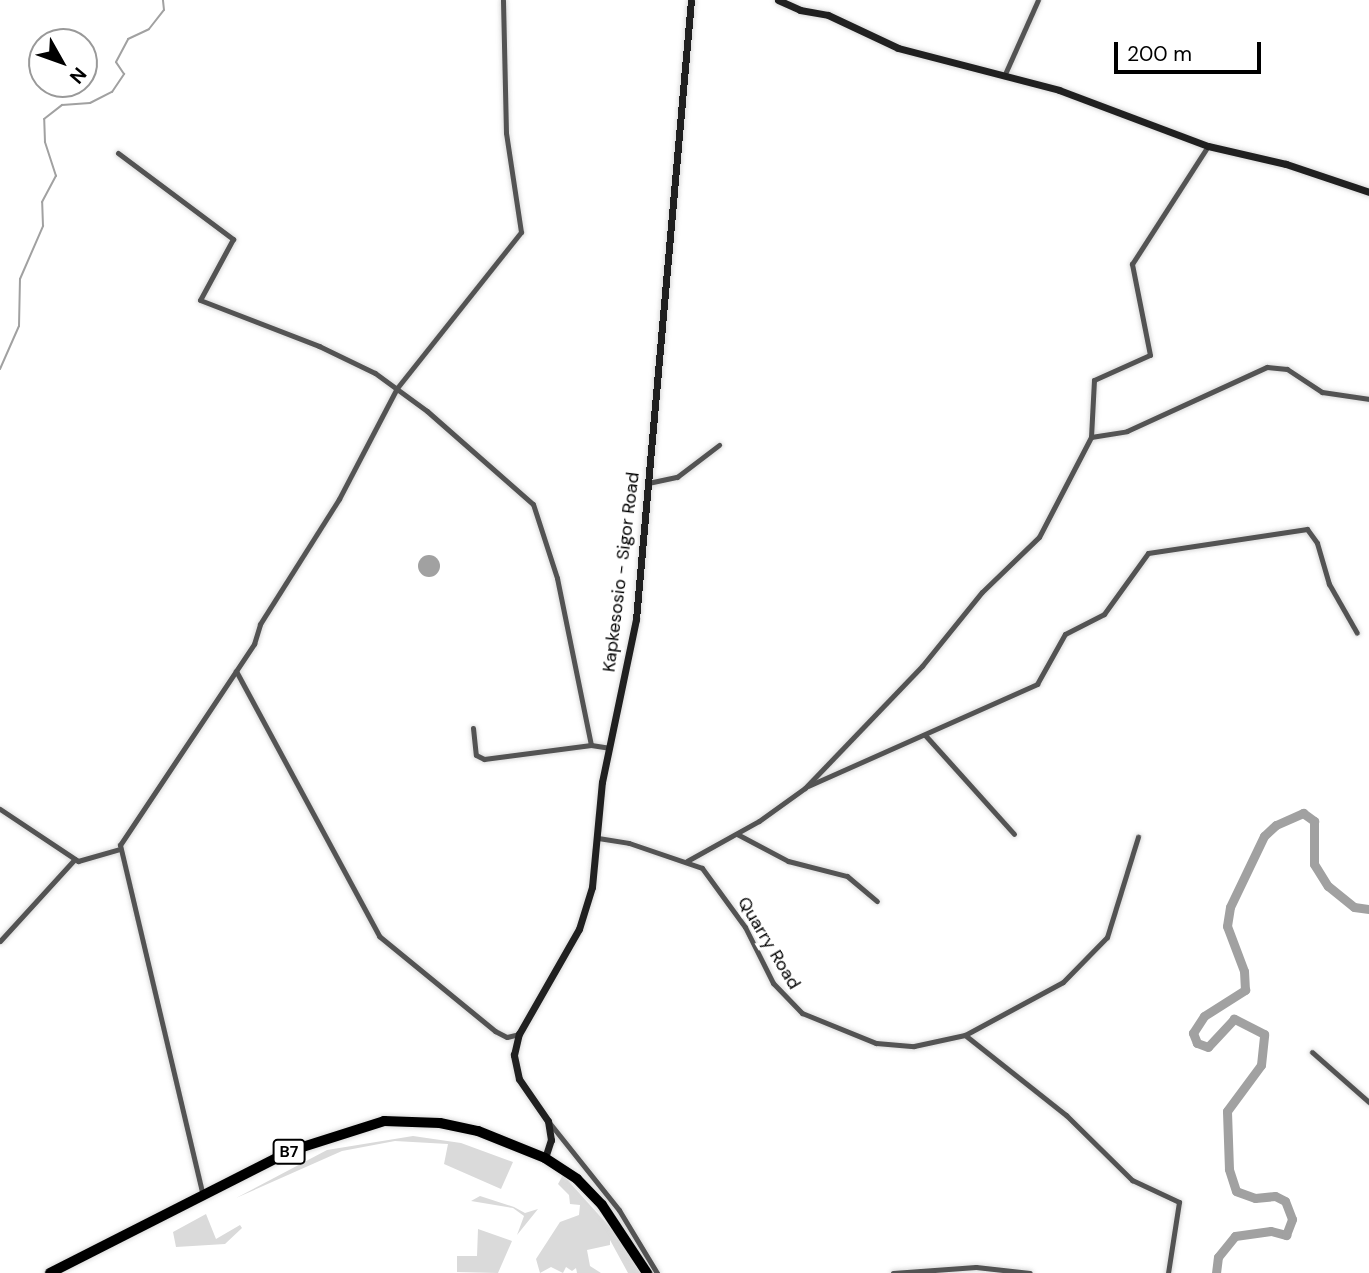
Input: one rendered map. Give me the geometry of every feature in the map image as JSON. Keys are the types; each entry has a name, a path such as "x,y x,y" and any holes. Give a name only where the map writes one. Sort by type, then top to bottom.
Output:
{"highway":[{"name":"B7","path":"50,1273 290,1151 384,1121 440,1123 478,1131 545,1158 577,1180 602,1205 647,1273"}],"main road":[{"name":"Kapkesosio - Sigor Road","path":"548,1121 517,1074 514,1055 519,1034 583,920 598,838 610,747 636,619 691,0"},
{"path":"778,0 800,10 828,15 898,48 1005,74 1208,146 1286,164 1369,192"},
{"path":"545,1158 551,1140 548,1121"}],"street":[{"path":"203,1196 120,849 127,831 236,671 260,624 339,499 397,388 522,230 506,133 503,0"},
{"path":"1005,74 1038,0"},
{"path":"805,788 922,666 982,592 1039,537 1091,437 1094,380 1150,355 1132,264 1208,146"},
{"path":"118,153 233,239 200,300 353,360 397,388 537,510 562,603 591,745"},
{"path":"1091,437 1127,431 1266,367 1287,369 1322,392 1369,398"},
{"path":"648,483 677,477 719,445"},
{"path":"687,861 737,834 805,788 1037,684 1065,634 1104,614 1147,553 1307,529 1317,543 1329,584 1357,633"},
{"path":"236,671 379,936 495,1031 507,1037 519,1034"},
{"path":"473,728 476,755 482,759 591,745 610,747"},
{"path":"925,735 1014,834"},
{"path":"0,809 75,859"},
{"path":"737,834 788,861 847,876 877,901"},
{"name":"Quarry Road","path":"598,838 687,861 712,879 750,936 769,977 802,1013 883,1045 914,1046 965,1035 976,1025 1046,994 1102,944 1124,893 1138,838"},
{"path":"0,941 75,859 120,849"},
{"path":"965,1035 1066,1115 1132,1180 1179,1202 1168,1273"},
{"path":"1312,1052 1369,1102"},
{"path":"548,1121 619,1210 657,1273"},
{"path":"892,1273 976,1266 1030,1273"}],"shaded area":[{"path":"429,555 437,558 440,566 437,574 429,577 421,574 418,566 421,558"},
{"path":"413,1136 461,1143 513,1162 501,1189 444,1164 448,1144 395,1141 342,1151 236,1198 327,1150"},
{"path":"563,1175 616,1234 640,1273 628,1273 610,1240 610,1245 587,1250 590,1266 601,1273 577,1273 576,1268 572,1271 566,1267 563,1273 551,1267 540,1273 536,1259 560,1222 579,1215 580,1205 570,1204 569,1195 558,1184"},
{"path":"480,1196 514,1207 525,1213 538,1209 517,1235 524,1216 513,1208 471,1201"},
{"path":"206,1214 216,1239 240,1225 242,1228 225,1244 176,1247 173,1232"},
{"path":"478,1229 512,1241 498,1273 457,1272 457,1256 477,1256"}],"waterway":[{"path":"0,369 19,326 20,279 43,226 42,202 56,176 45,142 44,119 62,105 90,103 112,92 124,74 116,62 128,39 149,29 164,10 163,0"},
{"path":"1216,1273 1218,1257 1235,1236 1271,1231 1286,1235 1292,1219 1285,1201 1275,1196 1255,1198 1236,1191 1229,1169 1227,1111 1261,1065 1264,1034 1234,1019 1208,1047 1197,1043 1193,1033 1204,1016 1245,990 1244,971 1227,926 1230,907 1264,836 1276,825 1303,813 1314,821 1314,864 1328,886 1354,907 1369,909"}]}
